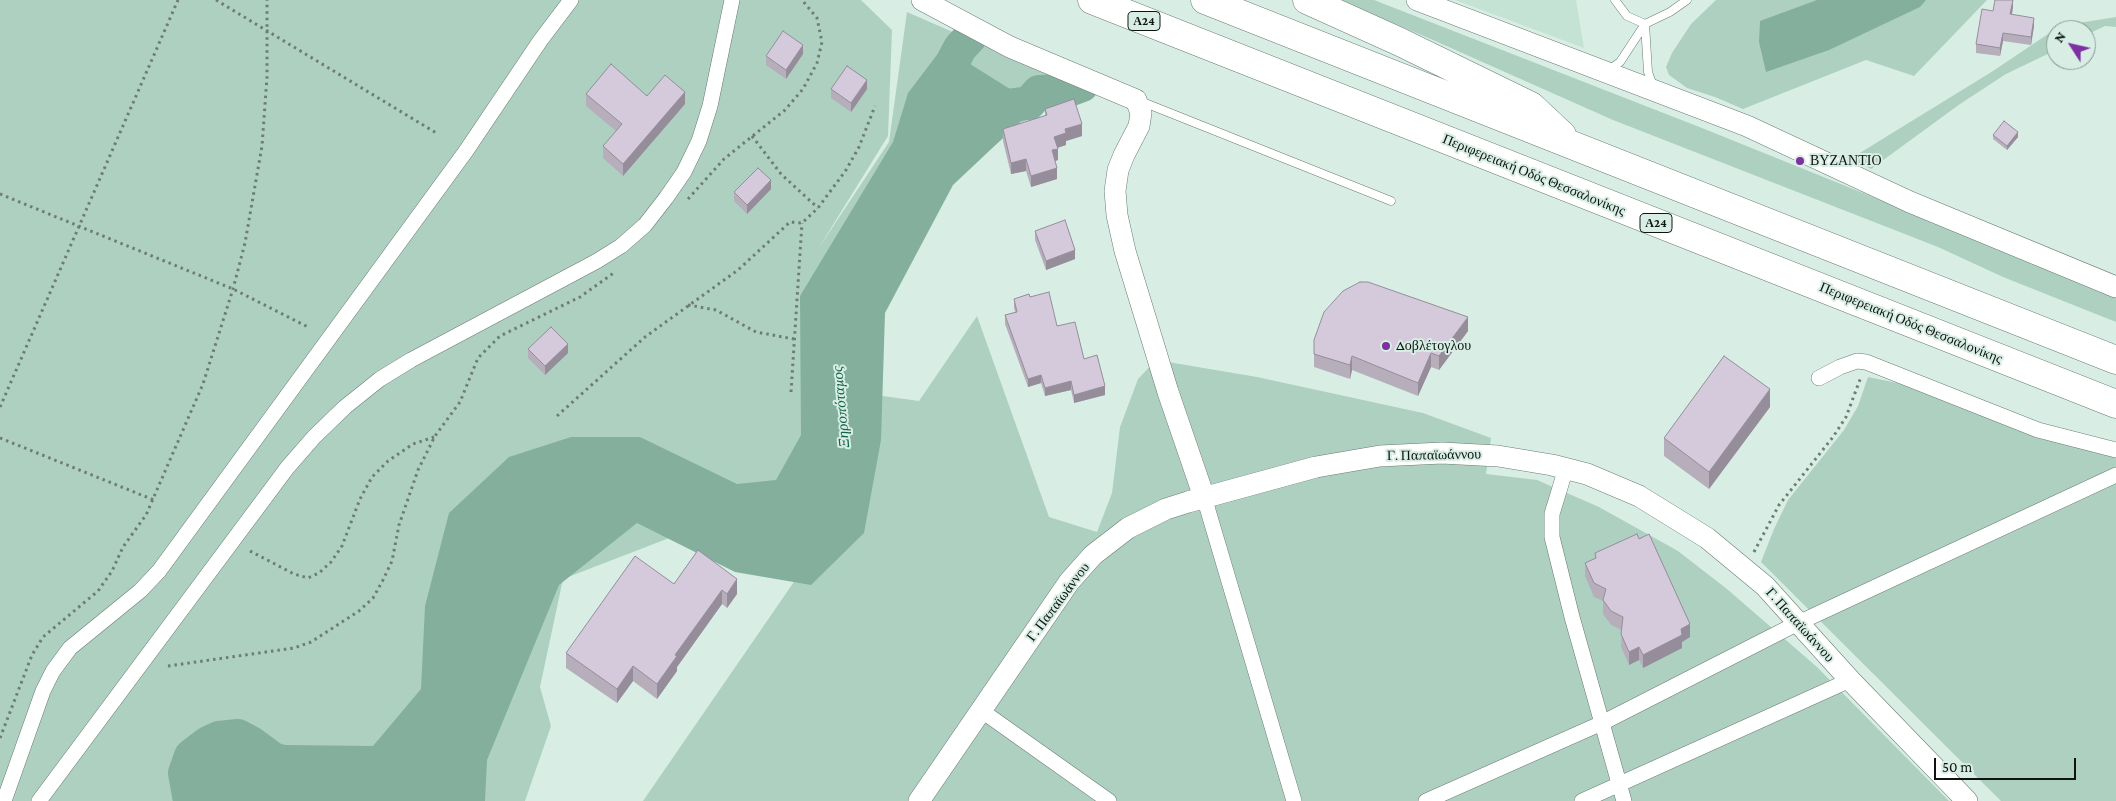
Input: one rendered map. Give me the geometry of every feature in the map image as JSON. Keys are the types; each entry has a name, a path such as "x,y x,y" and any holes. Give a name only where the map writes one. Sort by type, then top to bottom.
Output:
{"highway":[{"name":"Περιφερειακή Οδός Θεσσαλονίκης","path":"1092,0 2116,404"},
{"path":"1205,0 2116,360"},
{"path":"1307,0 1400,42 1531,106 1574,146"}],"street":[{"path":"4,801 43,691 53,671 70,648 140,590 159,571 460,159 571,0"},
{"path":"39,801 287,468 314,437 345,407 380,379 411,360 597,262 621,246 645,225 684,172 699,141 710,106 732,0"},
{"path":"922,0 1001,42 1136,100 1141,113 1139,126 1124,155 1115,186 1117,216 1125,251 1165,383 1204,498 1294,801"},
{"path":"1417,0 1759,131 1910,202 2116,287"},
{"path":"1819,378 1857,361 1866,362 2038,430 2116,450"},
{"name":"Γ. Παπαϊωάννου","path":"920,801 1051,607 1082,566 1112,540 1146,518 1166,509 1316,467 1399,454 1470,453 1518,458 1566,468 1601,479 1639,496 1707,538 1765,586 1850,680 1967,801"},
{"path":"1566,468 1552,514 1552,537 1572,618 1624,801"},
{"path":"1426,801 1602,723 1798,624 2116,475"},
{"path":"1582,801 1850,680"},
{"path":"982,711 1109,801"}],"lane":[{"path":"1615,0 1627,16 1645,24"},
{"path":"1602,71 1611,70 1620,62 1645,24 1670,12 1687,0"},
{"path":"1645,24 1648,72 1653,86 1668,96"},
{"path":"1136,100 1391,202"}],"path":[{"path":"0,408 178,0"},
{"path":"216,0 438,134"},
{"path":"0,738 32,655 43,638 98,592 112,571 123,547 146,515 203,384 233,290 245,243 262,146 266,112 267,0"},
{"path":"791,392 802,223 818,208 846,170 859,148 875,106"},
{"path":"752,136 781,174 818,208"},
{"path":"0,194 80,225 233,290 308,328"},
{"path":"557,416 645,337 738,270 790,222 802,223"},
{"path":"688,305 716,310 756,332 794,339"},
{"path":"1744,567 1779,505 1833,437 1846,417 1866,362"},
{"path":"168,666 294,648 311,642 359,611 373,598 389,568 410,488 435,436 413,444 388,461 372,477 360,499 342,546 319,573 308,578 294,574 250,551"},
{"path":"0,438 154,500"}],"shaded area":[{"path":"0,0 861,0 892,30 888,136 818,249 889,142 907,12 1081,88 1034,113 887,234 847,391 919,401 977,316 1049,517 1097,532 1112,493 1120,427 1138,379 1156,360 1257,377 1423,413 1491,438 1486,474 1537,480 1599,507 1678,551 1727,589 1817,667 1949,801 643,801 809,560 677,535 563,579 540,687 551,726 525,801 0,801"},
{"path":"1338,0 1374,0 1878,199 2116,298 2116,322 2003,277 1938,247 1613,120"},
{"path":"1455,0 1576,0 1584,48"},
{"path":"1716,0 1987,0 1914,76 1866,60 1743,109 1687,88 1669,75 1666,67 1672,53 1691,24"},
{"path":"2116,17 2116,27 2105,26 2096,30 2096,20"},
{"path":"2046,35 2046,55 2006,74 1960,104 1871,169 1850,159 1993,71"},
{"path":"1868,377 1907,385 2116,453 2116,801 2001,801 1761,562 1788,500 1844,430 1858,406"}],"water":[{"path":"1817,0 1926,0 1920,7 1829,50 1766,72 1759,42 1760,21"},
{"path":"943,47 1037,106 953,185 885,313 881,440 864,533 811,585 735,572 637,523 559,585 487,760 485,801 183,801 179,767 201,730 286,745 373,746 421,689 425,606 449,513 509,457 571,437 640,437 737,484 776,480 801,435 800,296 893,142 908,93"}],"building":[{"path":"1995,0 2013,0 2010,14 2034,18 2031,37 2003,33 2000,48 1976,44 1982,9 1993,11"},
{"path":"783,31 803,45 786,70 766,56"},
{"path":"611,64 647,96 665,75 685,92 623,164 603,146 622,124 586,94"},
{"path":"847,66 867,80 851,103 831,89"},
{"path":"1074,99 1082,124 1065,129 1066,133 1054,137 1058,149 1052,150 1057,168 1031,176 1026,159 1011,163 1003,129 1047,115 1045,109"},
{"path":"2004,121 2018,132 2007,146 1993,135"},
{"path":"758,168 771,180 747,205 734,192"},
{"path":"1065,220 1075,250 1046,261 1035,231"},
{"name":"Δοβλέτογλου","path":"1360,282 1368,282 1468,317 1439,356 1431,353 1418,383 1352,356 1350,365 1314,354 1314,340 1324,312 1343,291"},
{"path":"1049,292 1057,326 1075,322 1084,359 1097,355 1105,386 1074,395 1071,381 1045,388 1041,375 1028,379 1005,315 1017,312 1014,299 1029,294 1030,297"},
{"path":"551,327 568,344 545,366 528,349"},
{"path":"1724,356 1770,389 1709,472 1664,438"},
{"path":"1637,534 1639,539 1649,534 1690,624 1681,629 1682,635 1643,655 1639,647 1629,652 1621,634 1623,617 1611,611 1603,600 1606,589 1594,583 1585,563 1596,558 1595,553"},
{"path":"698,550 737,579 727,594 722,590 675,655 677,656 657,684 633,666 617,689 566,653 635,556 674,584"}],"waterway":[{"name":"Ξηροπόταμος","path":"971,36 960,48 951,65 955,80 971,89"},
{"path":"990,117 1007,106 1029,103 1039,92 1066,91 1082,85"},
{"name":"Ξηροπόταμος","path":"190,801 185,773 191,756 208,743 219,738 238,736 251,743 314,789 336,801"}],"place":[{"name":"ΒΥΖΑΝΤΙΟ","path":"1800,161"},
{"name":"Δοβλέτογλου","path":"1386,346"}]}
